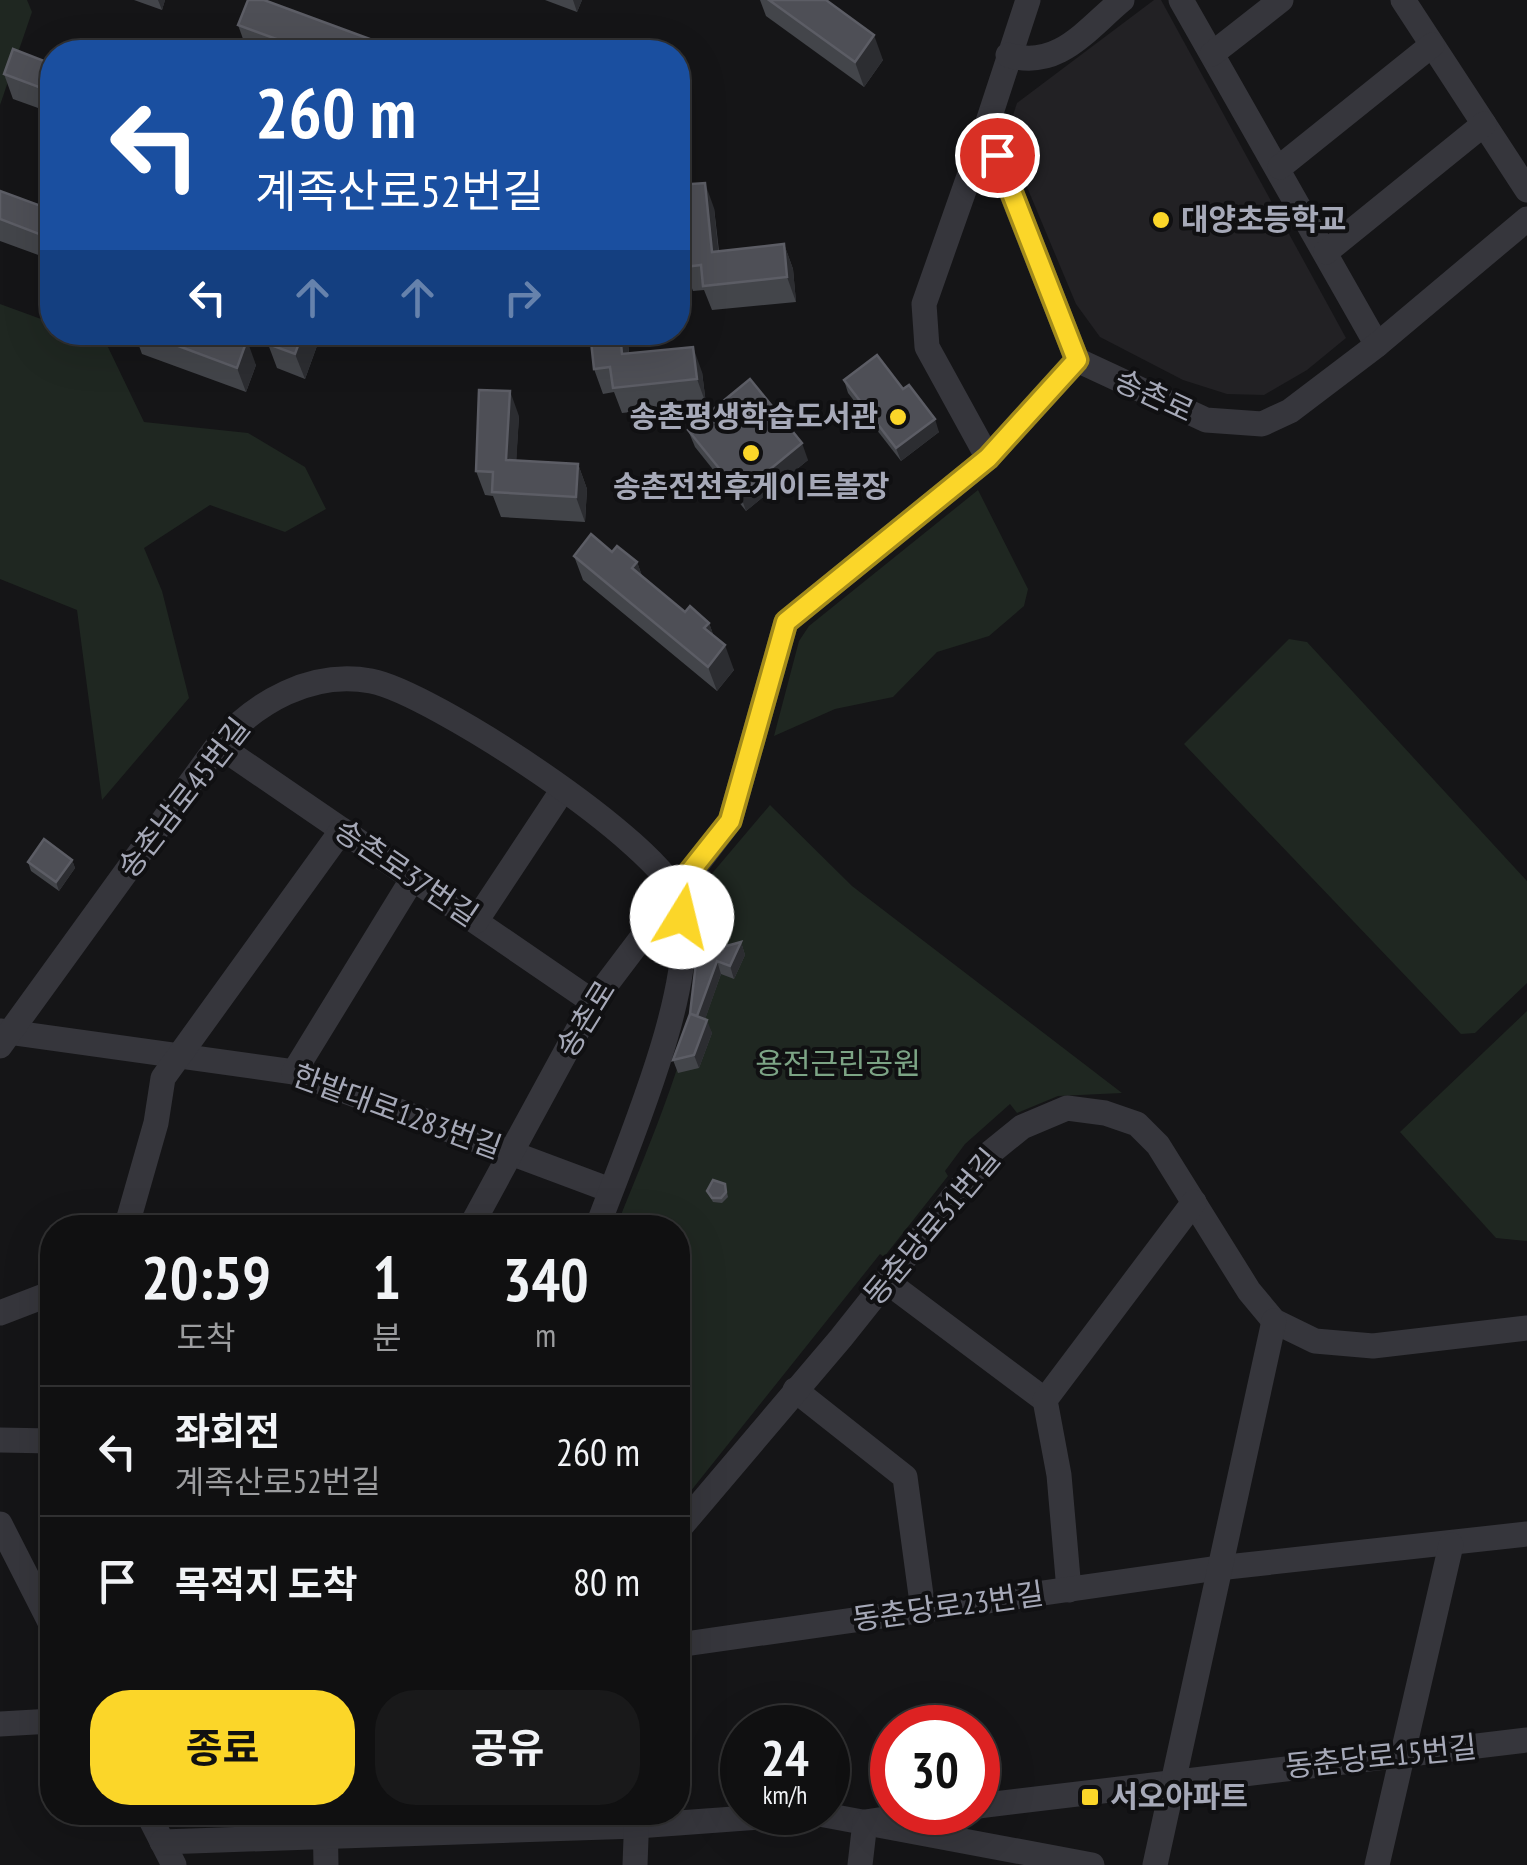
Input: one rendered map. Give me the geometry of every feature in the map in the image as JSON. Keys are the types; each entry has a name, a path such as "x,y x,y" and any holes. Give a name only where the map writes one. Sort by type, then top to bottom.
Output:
{"street":[{"path":"988,458 927,347 922,330 924,304 1028,0"},
{"path":"1008,55 1030,62 1048,58 1122,0"},
{"path":"1181,0 1280,167 1378,345"},
{"path":"1212,54 1280,0"},
{"path":"1403,0 1527,190"},
{"path":"1280,167 1432,46"},
{"path":"1326,252 1484,124"},
{"path":"986,128 1077,360"},
{"name":"송촌로","path":"477,1215 593,1002 730,821 786,622 988,458 1077,360 1206,420 1262,424 1290,411 1378,345 1527,220"},
{"name":"송촌남로45번길","path":"3,1036 218,744 244,716 283,693 325,680 370,681 418,696 621,830 676,889"},
{"name":"송촌로37번길","path":"218,744 593,1002"},
{"path":"476,922 562,790"},
{"path":"130,1215 156,1123 162,1078 342,830"},
{"path":"294,1072 413,878"},
{"path":"601,1215 676,1002 682,917 676,889"},
{"name":"한밭대로1283번길","path":"3,1036 294,1072 610,1190"},
{"name":"동춘당로31번길","path":"690,1516 985,1157 1022,1128 1067,1108 1106,1113 1137,1124 1158,1144 1232,1271 1274,1321 1315,1340 1374,1346 1527,1328"},
{"path":"1045,1400 1194,1202"},
{"path":"886,1281 1045,1400 1059,1475 1069,1590"},
{"path":"0,1312 40,1297"},
{"path":"1155,1865 1274,1321"},
{"path":"795,1390 905,1477 923,1610"},
{"path":"0,1440 40,1441"},
{"path":"0,1524 40,1602"},
{"name":"동춘당로23번길","path":"690,1643 1218,1568 1451,1546 1527,1534"},
{"path":"1378,1865 1451,1546"},
{"path":"0,1724 40,1722"},
{"name":"동춘당로15번길","path":"1000,1803 1527,1740"},
{"path":"690,1817 814,1813 1092,1865"},
{"path":"865,1822 870,1821"},
{"path":"860,1865 865,1822"},
{"path":"154,1825 168,1853 320,1825"},
{"path":"325,1825 326,1865"},
{"path":"636,1865 637,1825"}],"shaded area":[{"name":"대양초등학교","path":"1154,0 1161,0 1346,338 1307,370 1264,395 1227,394 1183,380 1100,337 1076,304 1006,137 1017,103"}],"green space":[{"path":"0,0 27,0 32,12 0,105"},
{"path":"0,304 40,319 40,345 107,345 144,422 248,433 305,467 326,509 285,532 210,505 144,548 162,591 189,698 102,800 77,610 0,579"},
{"path":"978,490 1028,589 1024,606 989,636 937,652 893,697 835,709 774,736 799,641 809,626"},
{"path":"1289,639 1307,642 1527,881 1527,983 1475,1033 1461,1034 1184,744"},
{"name":"용전근린공원","path":"770,805 852,886 1122,1093 1058,1096 1017,1113 1010,1104 965,1144 945,1171 948,1176 884,1257 880,1254 690,1492 690,1215 621,1215 664,1107 693,1013 702,968 704,927 698,890"},
{"path":"1527,1011 1527,1241 1496,1238 1400,1132"}],"building":[{"path":"248,0 264,0 372,40 279,40 238,25"},
{"path":"769,0 826,0 874,35 855,62"},
{"path":"13,49 40,59 40,88 4,74"},
{"path":"705,183 712,252 784,244 787,277 703,286 701,265 690,266 690,184"},
{"path":"0,191 40,206 40,234 0,219"},
{"path":"176,345 245,345 237,368"},
{"path":"271,345 298,345 295,354"},
{"path":"591,345 621,345 622,354 693,347 697,379 613,388 610,367 594,369"},
{"name":"송촌평생학습도서관","path":"877,355 903,389 909,385 935,419 896,448 844,380"},
{"name":"송촌전천후게이트볼장","path":"750,379 802,443 740,494 688,430"},
{"path":"479,390 510,391 506,460 578,464 576,497 492,492 493,472 476,471"},
{"path":"591,534 612,552 617,546 637,562 632,568 685,612 690,606 709,623 704,628 725,645 708,667 574,556"},
{"path":"44,839 72,860 56,882 28,862"},
{"path":"741,942 730,966 717,961 697,1016 691,1014 707,1020 694,1055 673,1060 690,1014 697,954"},
{"path":"713,1180 725,1184 726,1192 721,1198 712,1198 707,1191"}],"place":[{"name":"대양초등학교","path":"1161,220"},
{"name":"송촌평생학습도서관","path":"898,417"},
{"name":"송촌전천후게이트볼장","path":"751,453"},
{"name":"서오아파트","path":"1090,1797"}],"route":[{"path":"682,917 676,889 730,821 778,637 786,622 988,458 1077,360 997,155"}]}
